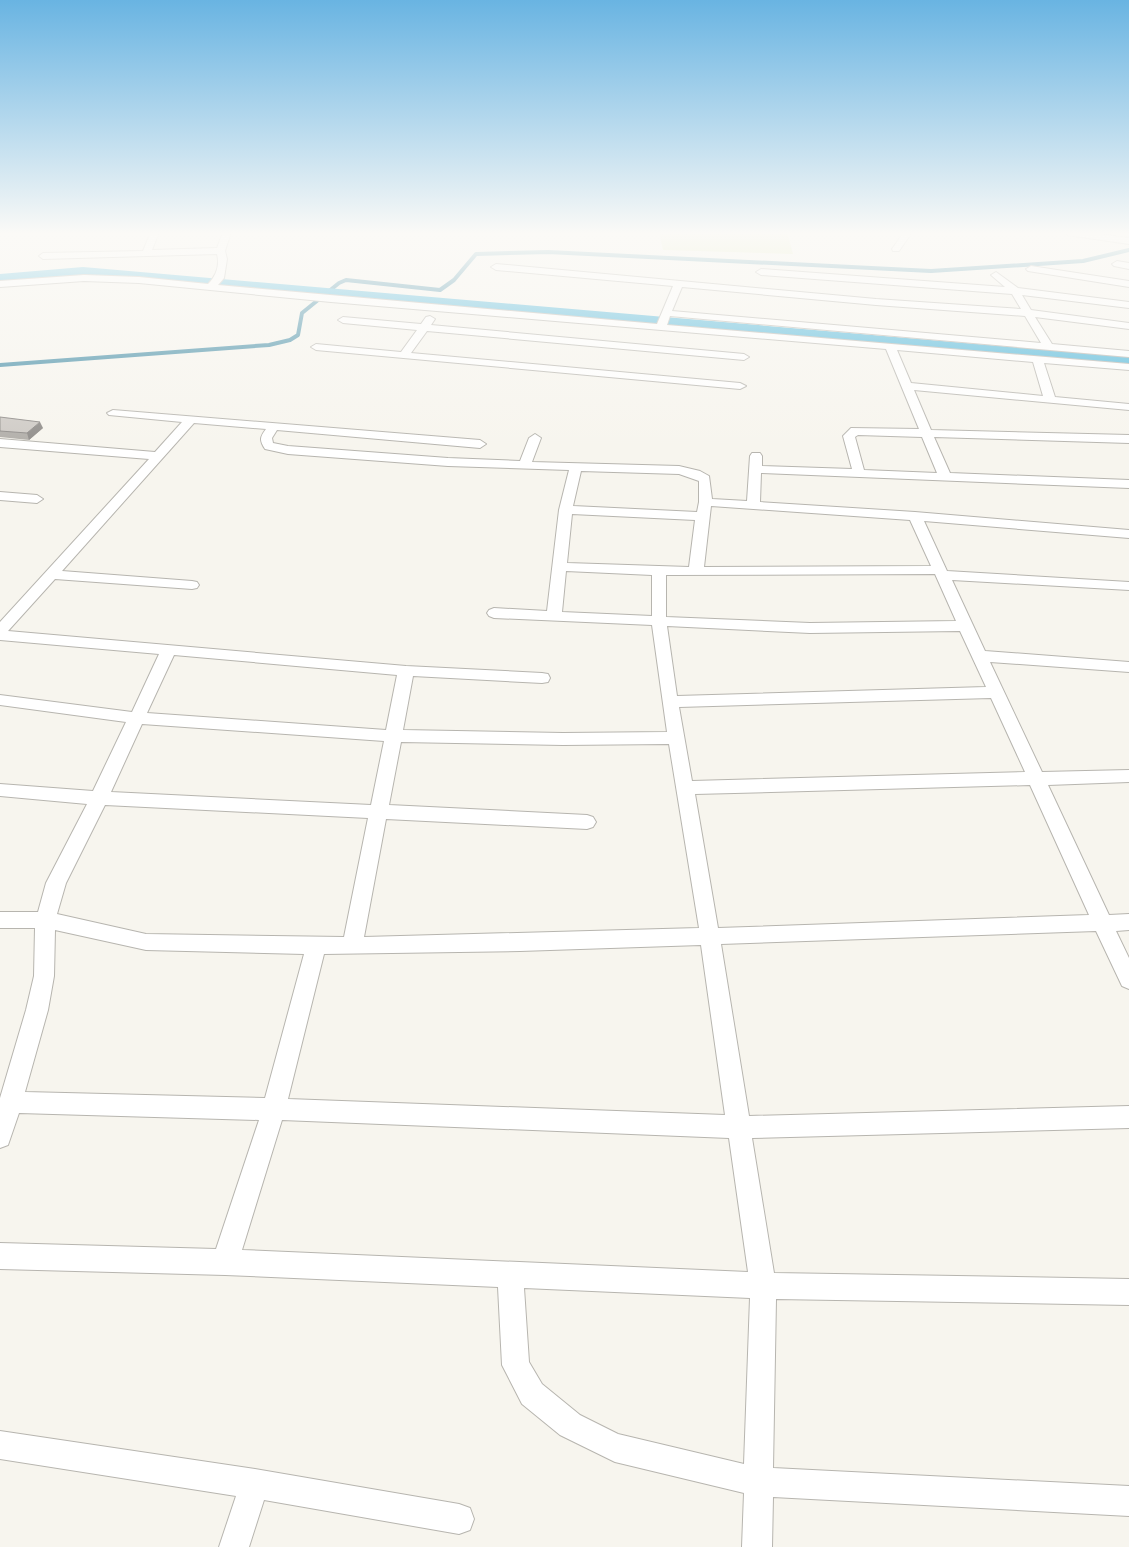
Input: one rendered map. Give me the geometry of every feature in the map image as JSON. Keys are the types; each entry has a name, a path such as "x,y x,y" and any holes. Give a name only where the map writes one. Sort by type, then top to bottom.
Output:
{"street":[{"path":"393,304 637,325 664,320 1048,345 1125,339"},
{"path":"664,320 670,304"},
{"path":"809,304 1048,345"},
{"path":"875,304 876,315"},
{"path":"1023,304 1048,345"},
{"path":"404,355 438,308"},
{"path":"772,319 876,315 1029,314 1125,339"},
{"path":"343,320 744,357"},
{"path":"664,320 890,347 1129,367"},
{"path":"617,374 637,325"},
{"path":"316,347 740,386"},
{"path":"890,347 945,476"},
{"path":"1038,360 1050,399"},
{"path":"907,386 1129,407"},
{"path":"113,413 480,444"},
{"path":"0,631 191,420"},
{"path":"274,427 266,438 266,442 269,446 277,448 438,462 680,470 696,474 705,479 706,502 702,516 696,571"},
{"path":"859,473 848,436 855,431 1129,439"},
{"path":"526,465 535,438"},
{"path":"0,443 159,456"},
{"path":"753,505 755,463 859,473 1129,484"},
{"path":"554,617 566,510 576,466"},
{"path":"0,496 37,499"},
{"path":"706,502 915,516 1129,534"},
{"path":"566,510 702,516"},
{"path":"915,516 1129,980"},
{"path":"560,567 659,571 941,572 1129,586"},
{"path":"659,571 659,622 670,702 710,937 762,1286 757,1547"},
{"path":"52,574 192,585"},
{"path":"494,613 810,628 965,626"},
{"path":"0,635 406,671 542,678"},
{"path":"0,1137 12,1102 37,1010 44,976 45,920 56,883 99,798 169,650"},
{"path":"979,656 1129,667"},
{"path":"352,946 406,671"},
{"path":"670,702 996,692"},
{"path":"0,700 136,718 393,736 563,739 676,738"},
{"path":"685,788 1129,776"},
{"path":"0,790 99,798 587,822"},
{"path":"0,920 45,920 146,942 352,946 710,937 1129,922"},
{"path":"225,1262 274,1109 316,945"},
{"path":"12,1102 274,1109 738,1127 1129,1117"},
{"path":"0,1256 225,1262 762,1286 1129,1292"},
{"path":"510,1275 516,1365 532,1394 570,1424 615,1448 759,1482 1129,1501"},
{"path":"0,1445 255,1484 459,1519"},
{"path":"234,1547 255,1484"}],"building":[{"path":"0,417 40,422 27,433 0,431"}],"waterway":[{"path":"0,365 269,345 290,340 298,335 302,313 313,304"},
{"path":"469,304 1129,361"}]}
